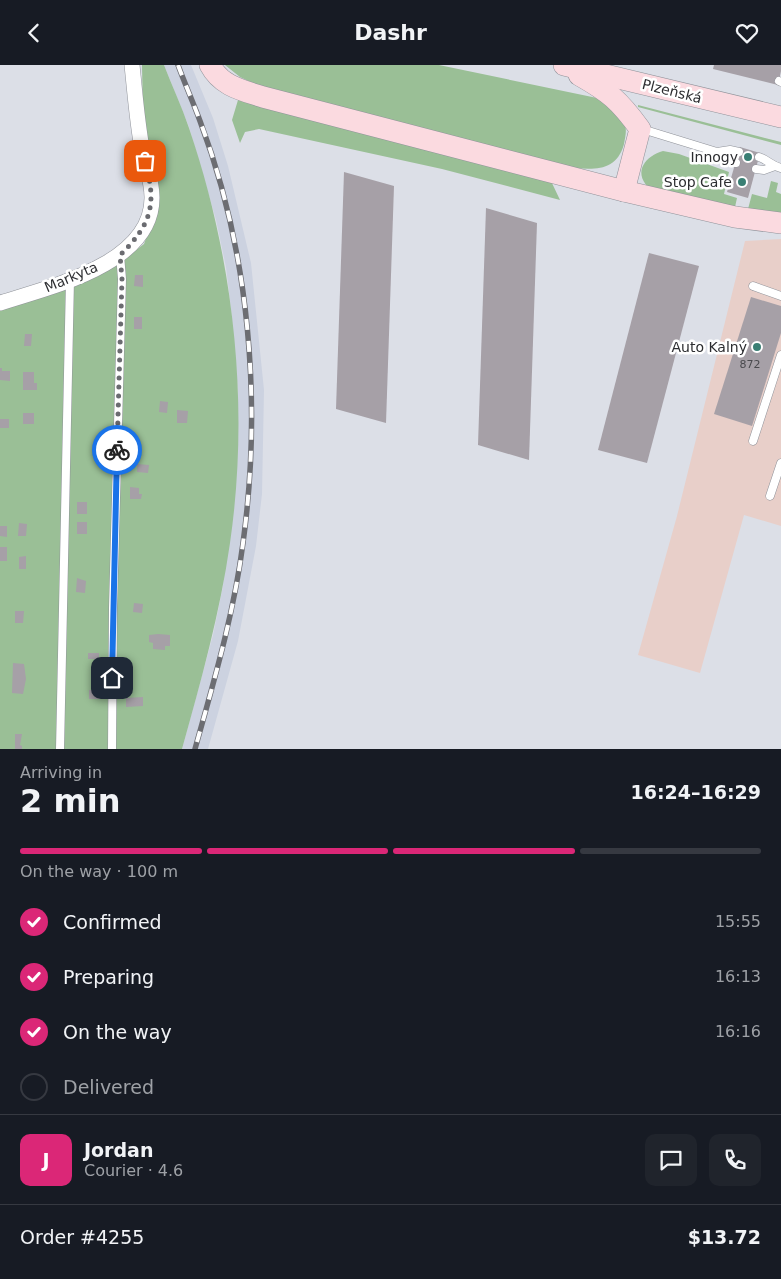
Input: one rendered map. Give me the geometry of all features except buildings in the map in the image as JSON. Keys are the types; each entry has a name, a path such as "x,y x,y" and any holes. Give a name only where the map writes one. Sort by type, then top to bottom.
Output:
{"main road":[{"path":"210,65 215,74 225,83 263,97 624,191 735,217 781,223"},
{"path":"563,65 612,95 622,104 640,129 624,191"},
{"name":"Plzeňská","path":"563,65 781,117"}],"street":[{"name":"Markyta","path":"0,303 70,280 120,255 138,237 147,221 152,198 142,149 132,65"}],"lane":[{"path":"640,129 716,152 728,161 736,163"},
{"path":"716,152 730,150 739,152"},
{"path":"759,157 767,159 778,167"},
{"path":"756,169 764,170 778,167"},
{"path":"112,749 113,608 122,279 120,255"},
{"path":"60,749 70,280"},
{"path":"753,286 781,296"},
{"path":"753,441 781,355"},
{"path":"770,496 781,466"}],"shaded area":[{"path":"164,65 191,65 213,118 228,166 251,263 264,390 262,494 256,546 238,641 208,749 182,749 213,635 223,586 238,391 226,267 216,220 189,127"},
{"path":"781,239 781,526 744,515 700,673 638,655 677,516 745,241"}],"green space":[{"path":"142,65 164,65 183,112 205,178 227,281 234,333 238,386 238,438 236,491 221,595 182,749 0,749 0,303 115,266 144,244 155,214 143,117"},
{"path":"225,65 439,65 597,98 614,109 621,117 625,125 626,135 621,153 611,164 591,169 574,168 268,90 240,77"},
{"path":"238,100 551,181 560,200 442,169 259,129 245,132 240,143 232,120"},
{"path":"638,105 781,142 781,145 638,107"},
{"path":"663,151 679,154 729,172 724,194 737,198 735,207 648,187 642,175 644,165 651,156"},
{"path":"771,181 778,183 776,192 781,194 781,213 748,209 752,194 767,198"}],"railway":[{"path":"178,65 217,171 230,223 241,276 251,383 249,490 243,543 223,647 195,749"}],"way so far":[{"path":"117,450 122,279 120,255 138,237 147,221 152,198 145,161"}],"place":[{"name":"Innogy","path":"748,157"},
{"name":"Stop Cafe","path":"742,182"},
{"name":"Auto Kalný","path":"757,347"}],"route":[{"path":"112,678 117,450"}]}
